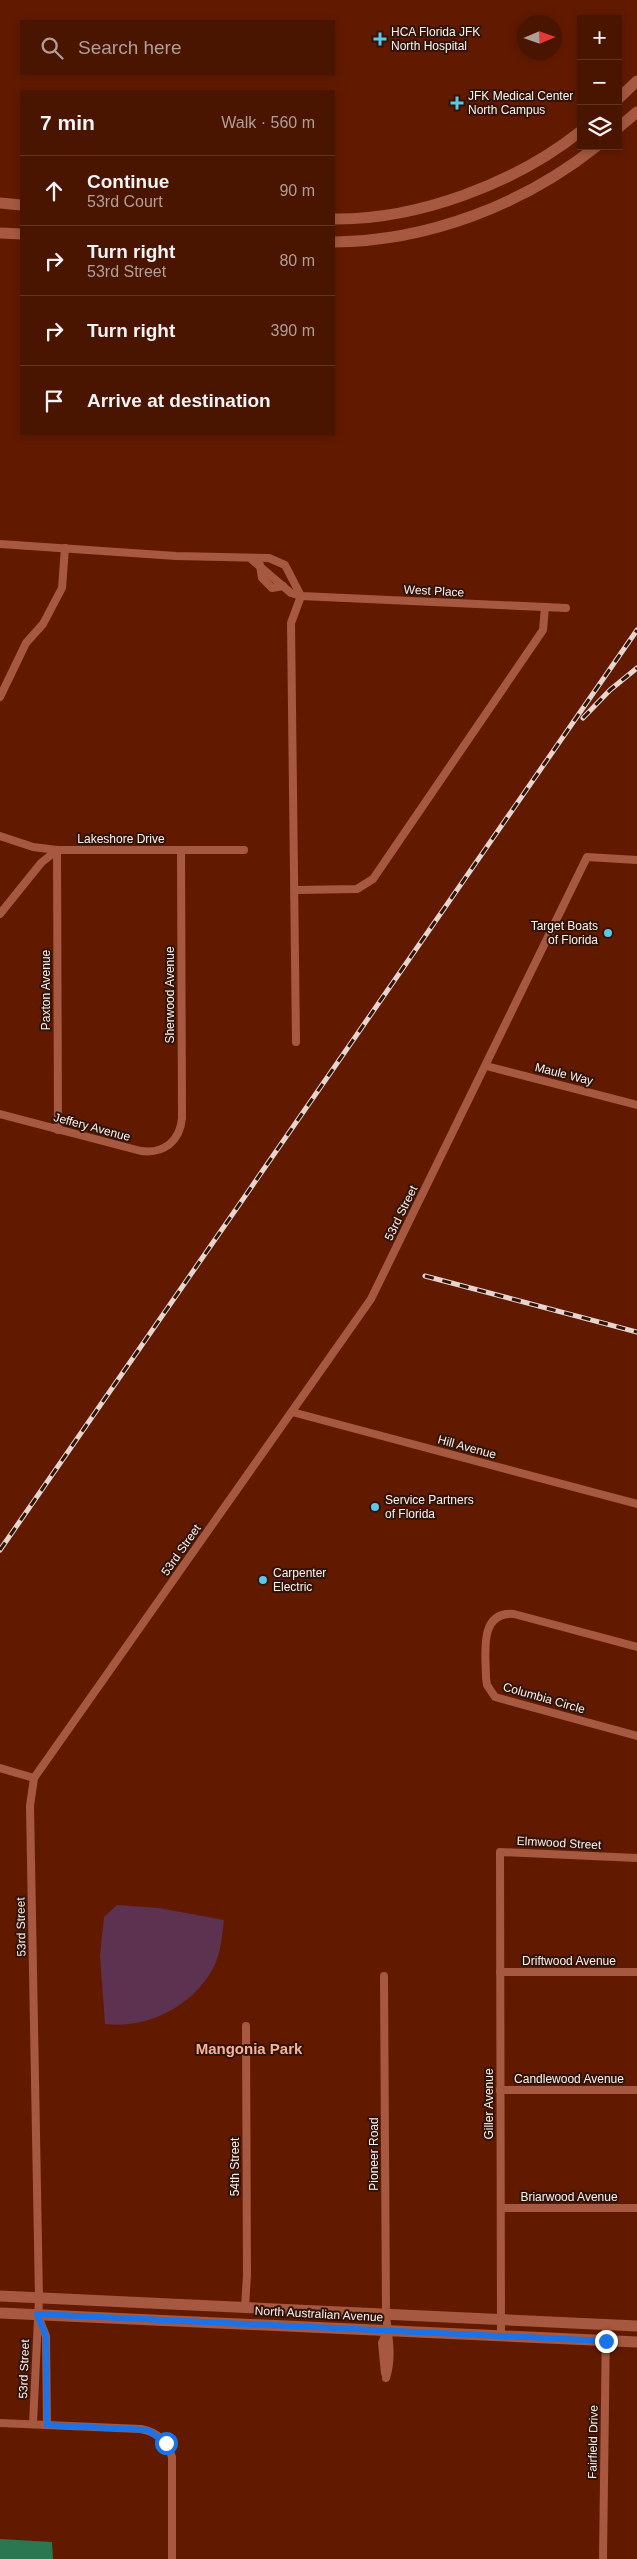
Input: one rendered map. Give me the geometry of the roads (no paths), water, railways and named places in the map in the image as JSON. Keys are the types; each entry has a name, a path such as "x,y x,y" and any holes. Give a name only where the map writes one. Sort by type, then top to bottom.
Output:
{"main road":[{"path":"622,95 637,82"},
{"path":"622,125 637,112"},
{"path":"335,219 401,211 457,197 514,173 547,155 577,134"},
{"path":"335,242 405,234 466,218 522,195 559,173 591,150"},
{"path":"0,203 20,205"},
{"path":"0,233 20,234"},
{"name":"North Australian Avenue","path":"0,2296 637,2326"},
{"name":"North Australian Avenue","path":"0,2312 637,2342"}],"street":[{"path":"0,544 269,558 285,565 301,596 292,623 296,1042"},
{"path":"0,697 26,644 43,624 62,588 65,548"},
{"name":"West Place","path":"250,558 260,565 262,578 272,588 283,586 291,593 301,596 566,608"},
{"path":"296,890 357,889 373,879 543,630 545,608"},
{"name":"Lakeshore Drive","path":"0,836 33,847 56,850 244,850"},
{"path":"0,914 42,863 56,850"},
{"name":"Paxton Avenue","path":"56,850 58,1130"},
{"name":"Sherwood Avenue","path":"175,1139 182,1118 181,850"},
{"name":"53rd Street","path":"34,2424 39,2298 30,1806 34,1778 371,1299 587,857 637,860"},
{"name":"Maule Way","path":"486,1066 637,1105"},
{"name":"Jeffery Avenue","path":"0,1114 148,1152 163,1149 175,1139"},
{"name":"Hill Avenue","path":"292,1412 637,1504"},
{"name":"Columbia Circle","path":"637,1647 507,1613 494,1618 487,1630 486,1678 487,1685 495,1697 637,1736"},
{"path":"0,1768 34,1778"},
{"name":"Elmwood Street","path":"500,1871 500,1852 637,1858"},
{"name":"Giller Avenue","path":"500,1871 501,2336"},
{"name":"Driftwood Avenue","path":"500,1972 637,1972"},
{"name":"Pioneer Road","path":"384,1976 386,2314 390,2364 386,2378 382,2343 387,2331"},
{"name":"54th Street","path":"245,2307 247,2275 246,2026"},
{"name":"Candlewood Avenue","path":"500,2090 637,2090"},
{"name":"Briarwood Avenue","path":"500,2208 637,2208"},
{"name":"53rd Street","path":"37,2314 46,2336 47,2425"},
{"name":"Fairfield Drive","path":"603,2559 606,2324"},
{"path":"0,2422 140,2429 155,2433 170,2450 172,2457 172,2559"}],"railway":[{"path":"0,1550 637,630"},
{"path":"583,718 610,690 637,668"},
{"path":"425,1276 637,1332"}],"place":[{"name":"HCA Florida JFK North Hospital","path":"380,39"},
{"name":"JFK Medical Center North Campus","path":"457,103"},
{"name":"Target Boats of Florida","path":"608,933"},
{"name":"Service Partners of Florida","path":"375,1507"},
{"name":"Carpenter Electric","path":"263,1580"}],"district":[{"name":"Mangonia Park","path":"249,2048"}]}
